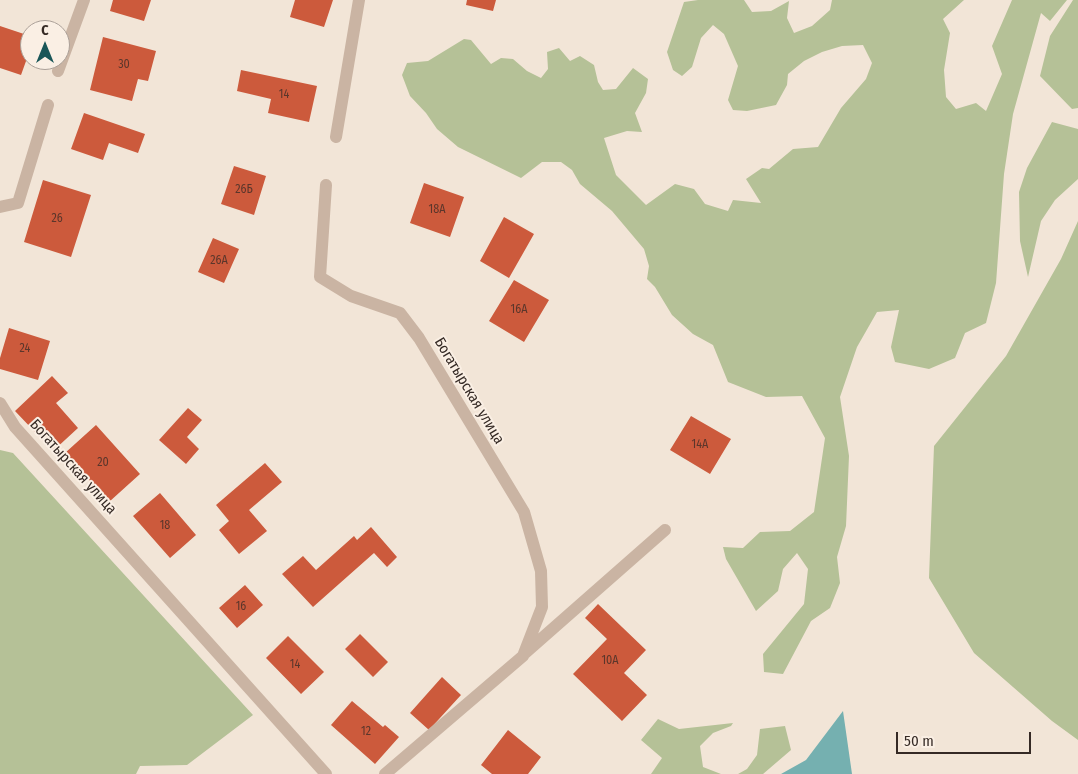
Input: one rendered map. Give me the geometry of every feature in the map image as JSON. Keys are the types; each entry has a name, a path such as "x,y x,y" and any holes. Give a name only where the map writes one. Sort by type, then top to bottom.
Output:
{"street":[{"path":"58,72 84,0"},
{"path":"336,137 359,0"},
{"path":"0,207 18,202 48,105"},
{"name":"Богатырская улица","path":"326,185 320,277 352,296 400,313 419,338 524,512 541,571 542,607 522,656"},
{"name":"Богатырская улица","path":"0,402 15,427 326,774"},
{"name":"Богатырская улица","path":"385,774 665,530"}],"green space":[{"path":"698,0 744,0 752,12 771,11 789,1 787,18 794,33 812,26 830,10 832,0 964,0 943,19 950,33 944,70 946,97 956,109 976,103 986,111 1002,74 992,46 1012,0 1067,0 1050,21 1041,13 1013,114 1004,174 996,283 986,323 965,333 955,358 929,369 895,362 891,347 899,310 877,312 857,347 840,397 849,456 846,526 837,557 840,583 830,608 811,621 783,674 764,672 763,654 804,604 808,569 797,553 783,569 778,591 756,611 726,559 723,547 743,548 760,532 790,531 814,512 825,438 802,396 766,397 728,382 713,345 693,334 672,315 655,287 647,279 649,266 644,249 612,211 580,184 572,170 561,162 542,162 521,178 458,147 437,129 426,113 410,96 402,75 407,63 428,61 464,39 471,40 491,64 501,58 513,59 527,71 541,78 548,69 547,52 559,48 570,61 580,56 594,65 598,82 603,90 616,89 633,68 648,79 646,93 635,113 642,132 627,131 604,138 616,175 646,205 675,184 694,189 705,204 728,211 733,200 761,203 746,179 762,168 769,169 793,149 818,147 841,108 866,79 872,63 863,45 842,46 822,52 804,61 788,74 787,85 776,105 747,111 733,110 728,100 738,66 724,34 713,25 701,38 692,67 682,76 673,70 667,52 684,2"},
{"path":"1073,0 1078,0 1078,108 1072,109 1040,76 1050,36"},
{"path":"1052,122 1078,129 1078,179 1055,200 1041,221 1028,277 1020,241 1019,192 1027,168"},
{"path":"1078,221 1078,740 1052,721 974,653 929,578 934,446 1006,356 1061,259"},
{"path":"0,450 13,453 253,715 187,765 140,766 136,774 0,774"},
{"path":"658,719 679,729 733,723 731,726 713,733 700,746 703,767 721,774 651,774 662,758 641,740"},
{"path":"785,726 791,750 763,774 738,774 747,769 757,755 760,729"}],"water":[{"path":"843,711 852,774 781,774 806,760"}],"building":[{"path":"113,0 151,0 144,21 110,11"},
{"path":"295,0 333,0 324,27 290,17"},
{"path":"467,0 496,0 493,11 466,5"},
{"path":"0,26 20,33 20,70 23,70 21,75 0,68"},
{"path":"103,37 156,51 148,81 138,79 132,101 90,90"},
{"path":"241,70 317,86 309,122 268,113 271,99 237,91"},
{"path":"84,113 145,134 138,153 109,143 103,160 71,149"},
{"path":"234,166 266,176 254,215 221,204"},
{"path":"43,180 91,195 71,257 24,242"},
{"path":"424,183 464,197 450,237 410,223"},
{"path":"504,217 534,234 509,278 480,261"},
{"path":"213,238 239,249 224,283 198,272"},
{"path":"514,280 549,300 524,342 489,321"},
{"path":"9,328 50,341 38,380 0,369 0,358"},
{"path":"52,376 68,393 56,403 78,428 53,451 15,411"},
{"path":"188,408 202,420 187,437 199,449 186,464 159,440"},
{"path":"691,416 731,439 710,474 670,450"},
{"path":"96,425 140,474 109,502 65,453"},
{"path":"265,463 282,482 249,510 267,531 239,554 219,530 229,521 216,505"},
{"path":"160,493 196,535 170,558 133,516"},
{"path":"371,527 397,557 387,567 374,553 313,607 282,574 303,556 316,570 354,536 357,540"},
{"path":"245,585 263,605 237,628 219,608"},
{"path":"598,604 646,650 624,673 647,695 622,721 573,674 607,639 585,618"},
{"path":"360,634 388,662 373,677 345,649"},
{"path":"288,636 324,672 301,694 266,658"},
{"path":"442,677 461,695 429,730 410,713"},
{"path":"352,701 383,727 385,725 399,737 375,764 331,725"},
{"path":"508,730 541,757 528,774 492,774 481,765"}]}
